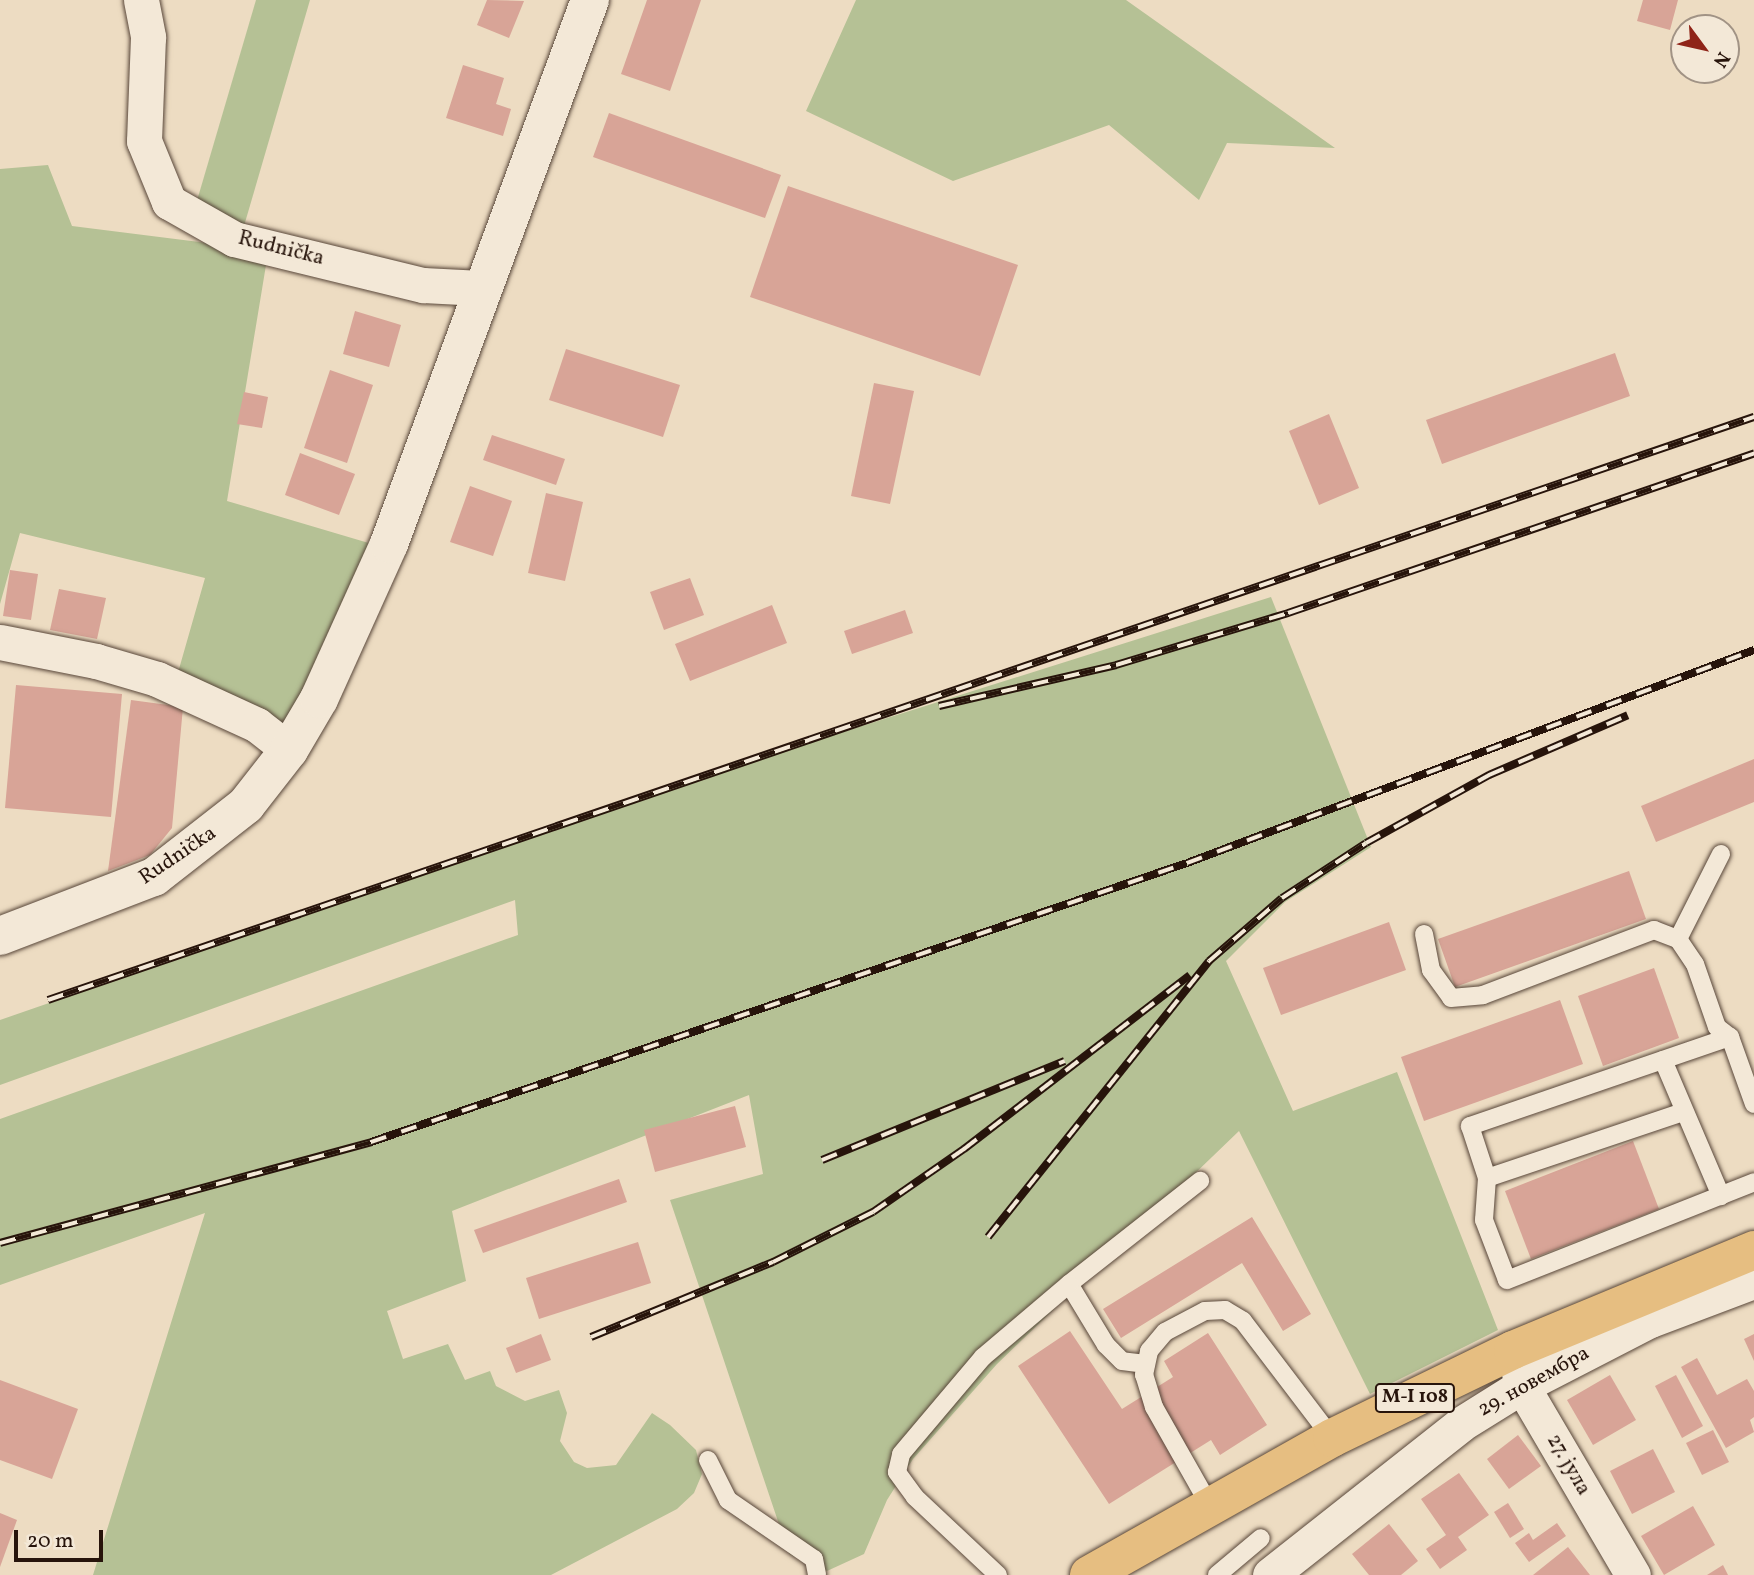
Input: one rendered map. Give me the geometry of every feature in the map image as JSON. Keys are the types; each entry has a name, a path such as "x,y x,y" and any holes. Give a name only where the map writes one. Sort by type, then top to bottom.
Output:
{"main road":[{"name":"M-I 108","path":"1089,1575 1332,1438 1518,1368 1754,1250"}],"street":[{"name":"Rudnička","path":"141,0 148,37 144,141 169,202 234,239 423,285 481,288"},
{"name":"Rudnička","path":"0,936 100,900 174,864 246,805 289,750 319,699 390,544 481,288 590,0"},
{"path":"0,642 96,661 158,679 257,725 289,750"},
{"name":"29. новембра","path":"1270,1575 1451,1432 1518,1368 1754,1281"},
{"name":"27. јула","path":"1518,1368 1633,1575"}],"lane":[{"path":"1678,939 1721,854"},
{"path":"1424,934 1432,970 1451,998 1483,995 1654,930 1678,939 1695,964 1717,1027 1730,1037 1754,1104"},
{"path":"1730,1037 1470,1126 1487,1178 1484,1220 1507,1280 1754,1182"},
{"path":"1663,1060 1721,1196"},
{"path":"1487,1178 1683,1112"},
{"path":"998,1575 915,1497 897,1472 901,1454 983,1357 1069,1284 1200,1181"},
{"path":"1069,1284 1106,1345 1122,1361 1146,1364"},
{"path":"1210,1506 1154,1407 1144,1375 1149,1351 1165,1332 1205,1311 1225,1310 1244,1321 1264,1343 1332,1438"},
{"path":"708,1460 728,1500 814,1559 817,1575"},
{"path":"1217,1575 1261,1538"}],"green space":[{"path":"256,0 310,0 244,226 196,204"},
{"path":"856,0 1126,0 1335,148 1227,143 1199,200 1109,125 953,181 806,111"},
{"path":"48,165 72,226 239,247 267,259 227,501 372,544 316,674 270,748 173,690 205,578 20,533 0,604 0,169"},
{"path":"1271,597 1371,847 1285,902 1226,961 1293,1111 1397,1072 1498,1330 1370,1394 1239,1131 997,1364 913,1459 887,1500 864,1554 827,1571 789,1554 670,1200 763,1174 749,1095 452,1211 466,1281 387,1311 403,1359 448,1344 465,1380 490,1371 496,1386 525,1401 559,1390 567,1413 560,1441 574,1462 587,1468 616,1465 652,1413 670,1425 696,1450 702,1474 694,1493 677,1509 551,1575 93,1575 205,1213 0,1285 0,1119 518,935 515,900 0,1085 0,1020 713,773"}],"building":[{"path":"487,0 524,1 509,38 477,25"},
{"path":"647,0 701,0 670,91 621,74"},
{"path":"1643,0 1678,0 1674,14 1670,14 1670,30 1637,21"},
{"path":"463,65 504,78 496,104 511,109 503,136 446,118"},
{"path":"609,113 781,175 765,218 593,157"},
{"path":"788,186 1018,265 980,376 750,297"},
{"path":"355,311 401,325 389,367 343,354"},
{"path":"566,349 680,385 663,437 549,400"},
{"path":"1615,353 1630,396 1442,464 1426,420"},
{"path":"330,370 373,385 347,463 304,448"},
{"path":"874,383 914,391 890,504 851,496"},
{"path":"244,392 268,397 262,428 237,424"},
{"path":"1329,414 1359,488 1319,505 1289,431"},
{"path":"492,435 565,459 556,485 483,460"},
{"path":"300,453 355,474 339,515 285,495"},
{"path":"470,486 512,501 493,556 450,542"},
{"path":"546,493 583,502 565,581 528,573"},
{"path":"10,570 38,574 31,620 3,616"},
{"path":"690,578 704,615 664,630 650,592"},
{"path":"59,589 106,598 97,639 50,630"},
{"path":"772,605 787,643 690,681 675,644"},
{"path":"905,610 913,633 852,654 844,631"},
{"path":"16,685 122,694 111,817 5,808"},
{"path":"131,700 183,707 172,828 150,855 108,871"},
{"path":"1754,759 1754,802 1656,842 1641,806"},
{"path":"1629,871 1646,919 1455,987 1438,939"},
{"path":"1389,922 1406,970 1281,1015 1263,968"},
{"path":"1654,968 1679,1038 1603,1066 1578,996"},
{"path":"1560,1000 1583,1064 1424,1121 1401,1057"},
{"path":"735,1106 746,1147 655,1172 644,1130"},
{"path":"1633,1141 1659,1209 1531,1259 1505,1191"},
{"path":"619,1179 627,1202 483,1253 474,1230"},
{"path":"1252,1217 1311,1314 1283,1331 1242,1263 1121,1338 1103,1309"},
{"path":"638,1242 651,1283 539,1319 526,1278"},
{"path":"1070,1331 1122,1409 1173,1377 1164,1361 1208,1333 1267,1425 1220,1455 1211,1440 1109,1504 1018,1366"},
{"path":"541,1334 551,1360 516,1373 506,1348"},
{"path":"1754,1334 1754,1361 1744,1339"},
{"path":"1697,1358 1717,1395 1747,1379 1754,1391 1754,1417 1750,1420 1754,1432 1726,1448 1681,1367"},
{"path":"1610,1375 1636,1420 1593,1445 1567,1400"},
{"path":"1676,1375 1703,1426 1682,1438 1655,1386"},
{"path":"0,1380 78,1409 52,1479 0,1460"},
{"path":"1713,1430 1729,1462 1702,1475 1686,1443"},
{"path":"1518,1435 1541,1466 1509,1489 1487,1459"},
{"path":"1653,1449 1675,1492 1632,1514 1610,1471"},
{"path":"1459,1473 1489,1515 1458,1537 1467,1550 1440,1569 1426,1549 1446,1535 1421,1499"},
{"path":"1508,1503 1524,1529 1510,1538 1494,1512"},
{"path":"1693,1506 1715,1545 1664,1575 1641,1536"},
{"path":"0,1513 17,1520 0,1567"},
{"path":"1557,1523 1566,1536 1529,1562 1515,1543 1529,1533 1533,1540"},
{"path":"1389,1524 1418,1561 1401,1575 1369,1575 1352,1554"},
{"path":"1568,1547 1590,1575 1533,1575"},
{"path":"1723,1565 1728,1575 1707,1575"}],"railway":[{"path":"48,1000 1754,417"},
{"path":"939,706 1116,665 1288,613 1754,453"},
{"path":"0,1243 371,1142 1187,863 1754,650"},
{"path":"988,1237 1209,961 1282,898 1366,843 1489,775 1628,715"},
{"path":"591,1337 773,1262 873,1212 964,1149 1190,975"},
{"path":"822,1160 1065,1061"}]}
